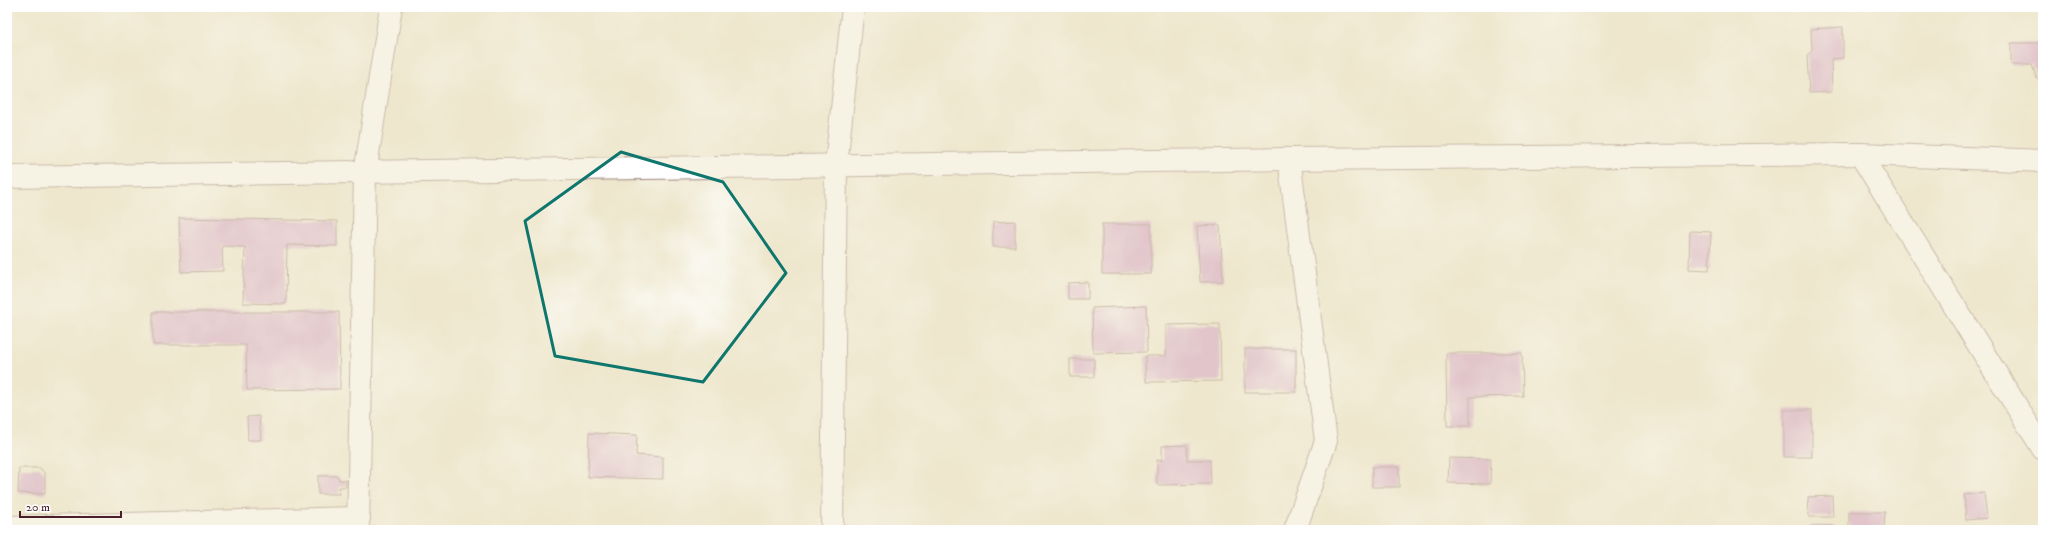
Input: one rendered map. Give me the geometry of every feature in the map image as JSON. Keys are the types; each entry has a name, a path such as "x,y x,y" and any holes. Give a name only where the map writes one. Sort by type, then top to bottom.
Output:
{"street":[{"path":"7,527 359,524 365,173 392,7"},
{"path":"832,530 836,165 853,7"},
{"path":"7,177 1289,159 1860,154 2043,161"},
{"path":"1860,154 2043,449"},
{"path":"1289,159 1326,441 1295,530"}],"highlighted area":[{"path":"621,152 723,182 786,273 703,382 555,356 525,221"}],"building":[{"path":"1843,27 1843,58 1831,59 1832,92 1809,93 1807,55 1812,51 1811,29"},
{"path":"2011,43 2043,43 2043,79 2037,79 2032,65 2011,65"},
{"path":"179,218 337,221 337,246 287,245 286,304 243,303 245,247 222,246 223,271 181,272"},
{"path":"1015,221 1015,247 993,247 993,222"},
{"path":"1102,224 1151,224 1151,274 1102,274"},
{"path":"1220,225 1223,281 1200,282 1197,226"},
{"path":"1690,231 1711,232 1709,270 1689,269"},
{"path":"1088,282 1088,299 1068,299 1068,283"},
{"path":"1146,306 1147,352 1093,353 1092,308"},
{"path":"153,312 339,312 340,389 247,390 246,345 153,345"},
{"path":"1220,324 1221,381 1146,382 1145,356 1166,356 1166,325"},
{"path":"1245,349 1296,349 1296,392 1245,392"},
{"path":"1446,353 1522,353 1523,396 1470,397 1470,426 1447,426"},
{"path":"1070,359 1094,359 1094,377 1070,377"},
{"path":"1784,410 1812,410 1812,457 1784,457"},
{"path":"259,416 261,440 248,440 247,417"},
{"path":"589,433 637,435 636,455 663,457 663,479 588,477"},
{"path":"1187,445 1187,460 1210,460 1211,484 1157,485 1157,460 1162,460 1162,446"},
{"path":"1449,458 1491,459 1490,484 1448,483"},
{"path":"1372,467 1399,467 1399,487 1372,487"},
{"path":"19,468 40,468 45,474 45,494 18,493"},
{"path":"318,476 338,476 339,480 346,480 346,487 339,487 339,494 318,494"},
{"path":"1984,493 1987,518 1966,520 1964,495"},
{"path":"1832,496 1833,517 1809,517 1808,497"},
{"path":"1849,512 1885,512 1884,530 1849,530"},
{"path":"1811,526 1834,526 1834,530 1811,530"}]}
